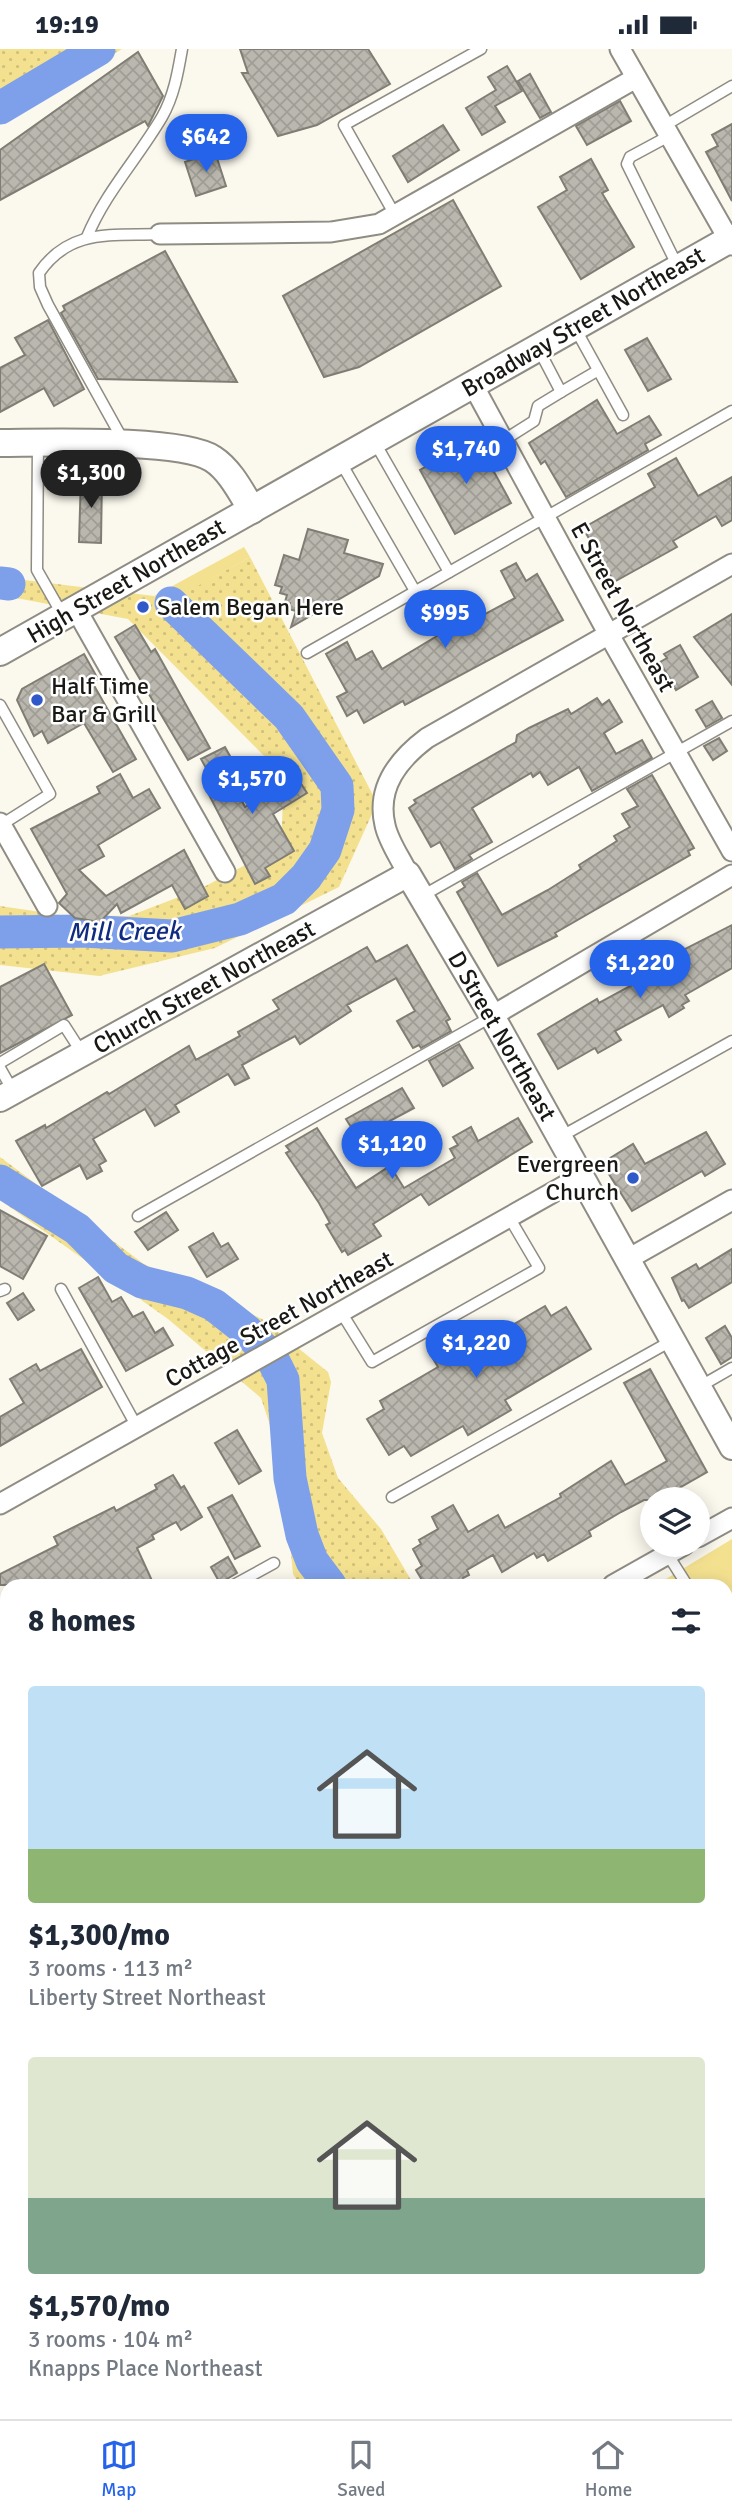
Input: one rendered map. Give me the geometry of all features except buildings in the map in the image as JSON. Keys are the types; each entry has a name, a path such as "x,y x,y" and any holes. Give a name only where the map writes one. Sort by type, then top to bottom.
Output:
{"main road":[{"name":"Broadway Street Northeast","path":"252,510 678,268 731,241"},
{"path":"0,443 168,446 200,452 226,471 252,510"},
{"name":"High Street Northeast","path":"0,652 252,510"}],"street":[{"path":"620,49 731,241"},
{"path":"160,234 331,232 370,226 395,215 636,78"},
{"name":"E Street Northeast","path":"473,385 608,633 732,851"},
{"name":"D Street Northeast","path":"732,564 427,738 407,753 393,770 384,797 385,826 408,874 492,1016 732,1447"},
{"path":"70,613 225,872"},
{"path":"1,824 47,906"},
{"name":"Church Street Northeast","path":"7,1096 408,874"},
{"path":"492,1016 732,875"},
{"name":"Cottage Street Northeast","path":"0,1504 582,1176"},
{"path":"628,1259 732,1200"},
{"path":"710,1530 732,1518"},
{"path":"624,1579 663,1557"}],"lane":[{"path":"87,237 96,213 163,116 177,78 181,49"},
{"path":"395,215 344,125 481,49"},
{"path":"678,268 627,164 631,157 732,86"},
{"path":"125,445 40,287 39,273 63,246 87,237 160,234"},
{"path":"574,328 624,415"},
{"path":"537,348 561,391"},
{"path":"504,440 534,421 538,406 597,371"},
{"path":"307,653 732,411"},
{"path":"374,441 449,572"},
{"path":"38,443 37,570 70,613"},
{"path":"339,460 415,591"},
{"path":"0,705 50,794 1,824"},
{"path":"421,897 732,721"},
{"path":"138,1216 492,1016"},
{"path":"7,1096 0,1065 64,1025 83,1054"},
{"path":"560,1137 732,1041"},
{"path":"341,1312 372,1362 515,1282 539,1268 509,1217"},
{"path":"61,1289 137,1427"},
{"path":"392,1497 673,1340"},
{"path":"699,1387 732,1368"},
{"path":"678,1557 685,1579"},
{"path":"245,1579 274,1563"}],"shaded area":[{"path":"0,49 122,49 0,121"},
{"path":"244,547 250,557 160,607 154,596"},
{"path":"250,557 377,803 339,887 215,948 99,976 0,965 0,906 61,915 129,916 200,889 281,846 284,776 128,619 0,595 0,577 154,596 160,606"},
{"path":"0,1157 144,1264 262,1319 328,1372 331,1382 322,1433 338,1478 381,1529 410,1579 296,1579 293,1574 287,1511 271,1428 261,1398 168,1319 0,1200"},
{"path":"732,1539 732,1579 666,1579 702,1557 710,1557 710,1552"}],"waterway":[{"name":"Mill Creek","path":"0,108 99,49"},
{"name":"Mill Creek","path":"0,583 9,584"},
{"name":"Mill Creek","path":"0,932 83,931 172,936 240,919 284,899 306,877 325,850 338,810 337,786 289,717 171,603"},
{"name":"Mill Creek","path":"0,1181 77,1229 116,1268 142,1282 187,1293 214,1305 247,1331 272,1358 283,1380 290,1478 302,1535 312,1561 326,1579"}],"place":[{"name":"Salem Began Here","path":"143,607"},
{"name":"Half Time Bar & Grill","path":"37,700"},
{"name":"Evergreen Church","path":"633,1178"}]}
